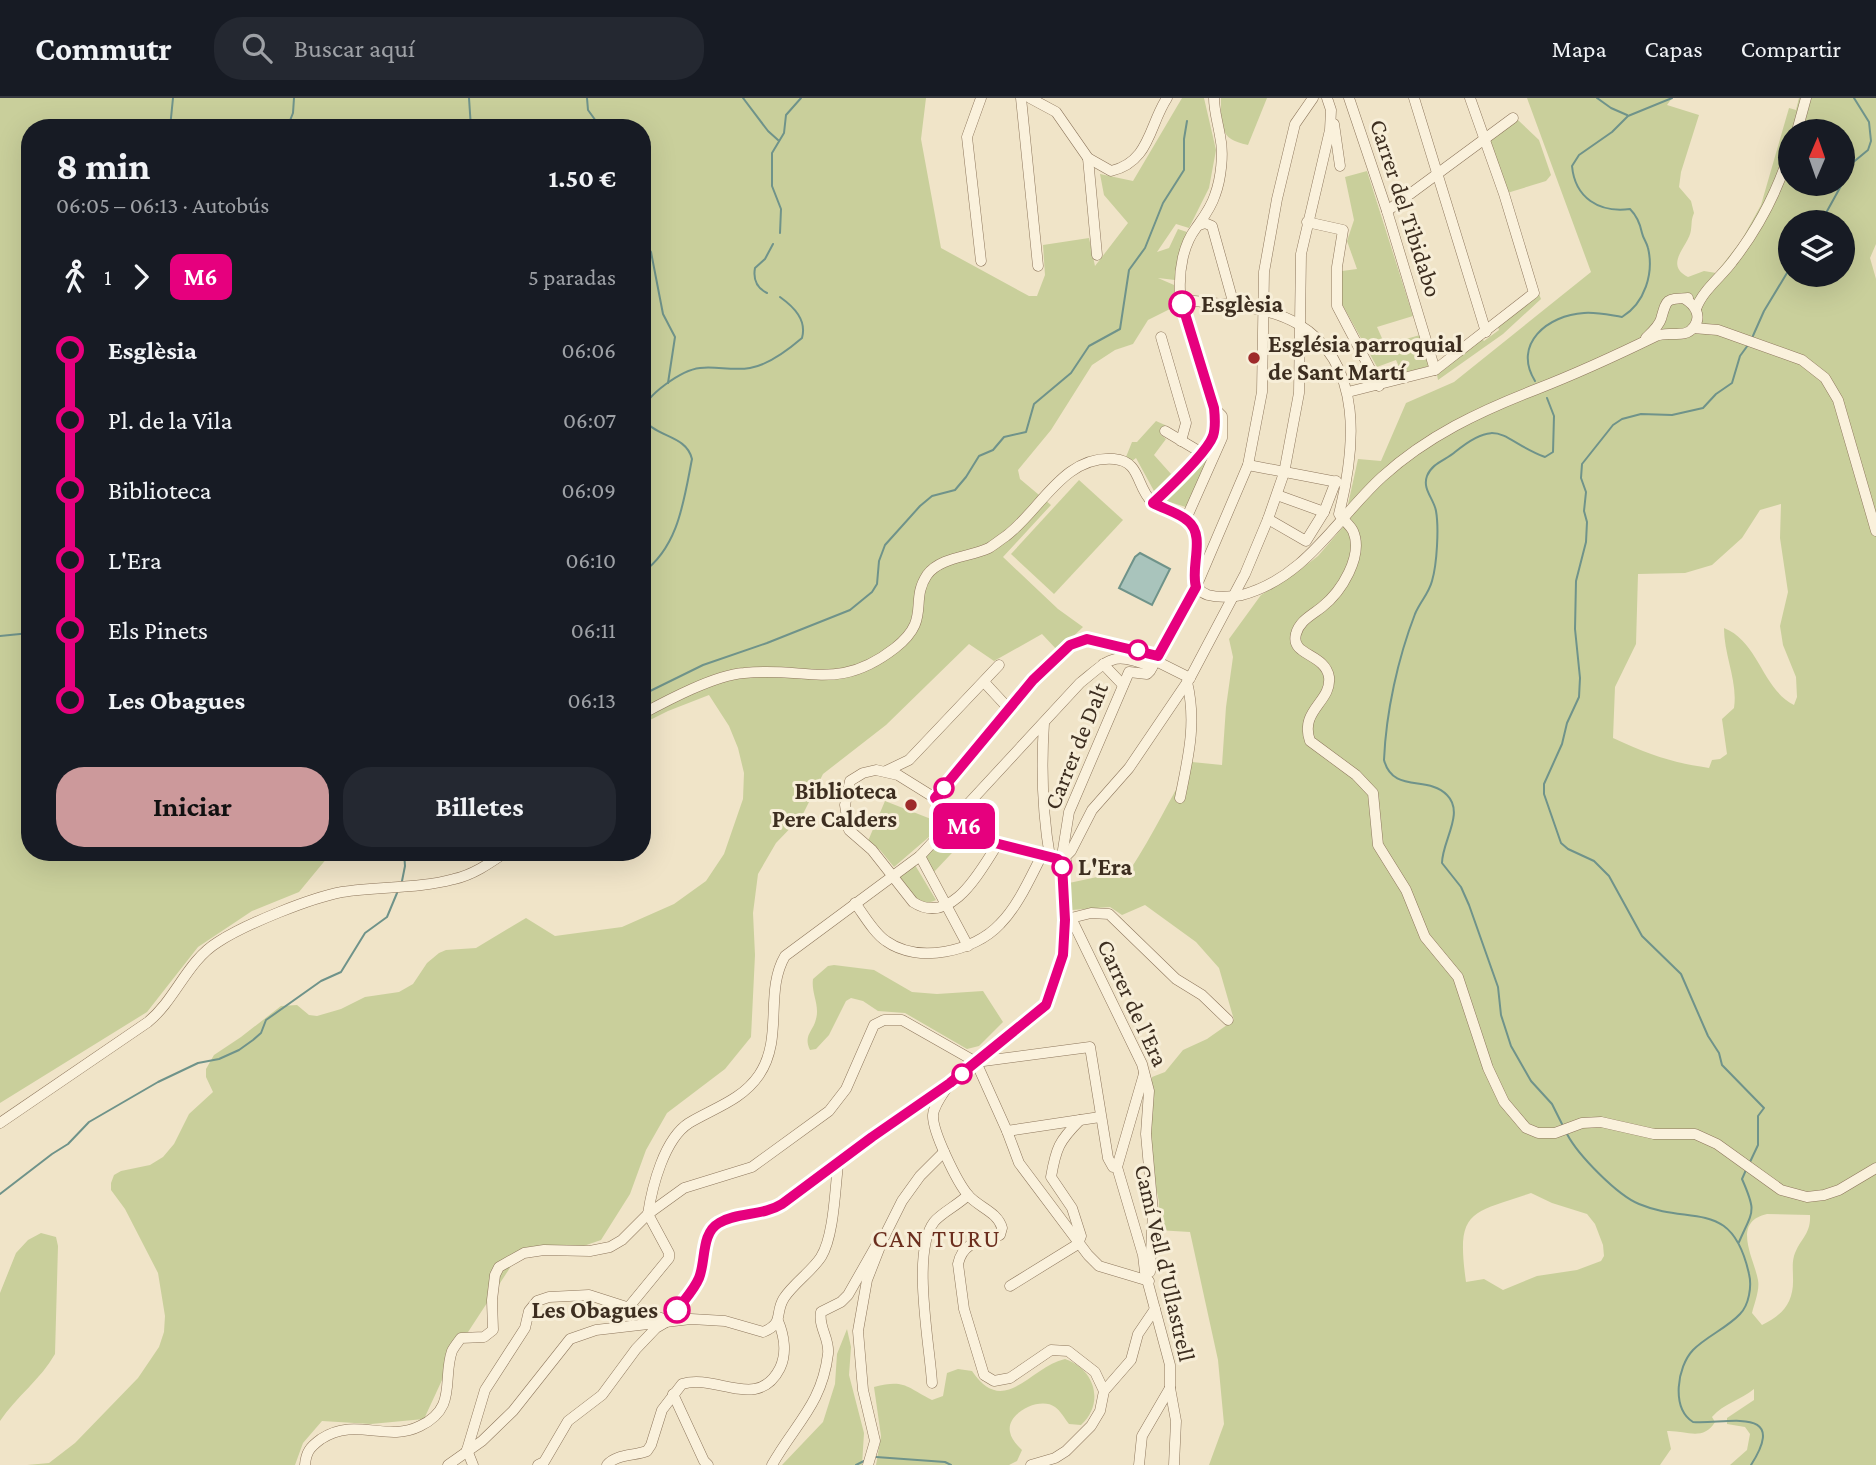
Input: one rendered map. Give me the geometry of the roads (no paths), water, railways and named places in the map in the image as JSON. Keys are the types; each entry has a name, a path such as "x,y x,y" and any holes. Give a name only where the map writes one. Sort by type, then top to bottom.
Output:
{"street":[{"path":"981,98 967,137 981,261"},
{"path":"1021,98 1038,266"},
{"path":"1030,98 1056,112 1088,158 1111,171 1128,165 1149,141 1162,100"},
{"path":"1153,503 1202,453 1213,435 1216,418 1179,277 1184,255 1195,229 1216,195 1221,138 1214,98"},
{"path":"1153,664 1196,587 1248,465 1262,392 1264,272 1295,124 1313,98"},
{"path":"855,903 884,941 907,951 937,953 968,946 1000,925 1026,886 1057,858 1071,851 1092,810 1129,768 1188,680 1233,597 1268,519 1284,473 1299,393 1301,254 1330,122 1331,110 1327,98"},
{"name":"Carrer del Tibidabo","path":"1349,98 1387,211 1435,370"},
{"path":"1414,98 1486,332"},
{"path":"1348,393 1435,370 1534,293 1504,194 1470,98"},
{"path":"1800,119 1806,98"},
{"path":"1387,211 1513,118"},
{"path":"1330,122 1334,124 1340,166"},
{"path":"1088,158 1097,255"},
{"path":"1693,328 1707,291 1755,231 1778,186"},
{"path":"1208,211 1232,305"},
{"path":"1307,222 1343,230 1337,267 1337,306 1379,386"},
{"path":"1199,225 1210,224"},
{"path":"1635,347 1653,330 1668,302 1707,291"},
{"path":"1685,299 1711,328"},
{"path":"1185,304 1232,305 1262,310 1299,325 1326,348 1348,393 1352,438 1349,470 1339,514 1351,528 1355,540 1349,571 1335,595 1299,626 1295,637 1298,648 1322,662 1329,678 1327,689 1307,723 1307,732 1310,741 1356,775 1373,793 1378,845 1406,890 1425,937 1458,977 1489,1068 1504,1102 1518,1122 1538,1133 1555,1133 1582,1123 1601,1122 1654,1134 1695,1134 1717,1144 1788,1193 1814,1197 1839,1190 1876,1168"},
{"path":"1661,319 1670,332"},
{"path":"651,710 716,680 737,674 758,672 832,675 852,673 866,667 898,646 912,632 918,620 922,584 930,571 946,562 989,547 1009,534 1040,504 1065,474 1086,463 1110,459 1128,463 1136,470 1144,492 1153,503 1186,519 1196,532 1196,587 1210,596 1233,597 1255,590 1294,567 1316,550 1359,499 1381,478 1445,430 1496,405 1583,371 1662,333 1681,334 1693,328 1711,328 1810,364 1829,384 1838,400 1876,531"},
{"path":"1161,337 1186,423 1181,441"},
{"path":"1299,344 1310,339 1317,340"},
{"path":"1186,519 1222,438 1222,416 1214,408"},
{"path":"1165,430 1202,453"},
{"path":"1248,465 1336,482 1344,495"},
{"path":"1268,519 1306,541 1324,512 1336,482 1349,470"},
{"path":"1277,495 1324,512"},
{"path":"935,798 1033,680 1070,645 1087,639 1188,680"},
{"path":"628,1308 669,1258 669,1253 648,1214 656,1174 678,1133 688,1124 743,1093 767,1061 773,1041 777,975 785,956 920,856 1080,683 1103,664 1119,657 1153,664"},
{"path":"1103,664 1123,685"},
{"name":"Carrer de Dalt","path":"1057,858 1069,812 1129,672 1153,664"},
{"path":"886,771 909,760 999,665"},
{"path":"1180,798 1192,724 1193,705 1188,680"},
{"path":"984,682 1009,709"},
{"path":"542,1464 568,1421 595,1402 645,1338 668,1321 700,1276 708,1237 715,1226 726,1219 775,1209 950,1083 1046,1005 1060,969 1068,919 1057,858 1044,820 1041,778 1045,722"},
{"path":"997,845 969,888 946,905 932,908 918,905 872,850 849,830 846,793 850,780 876,770 898,775 935,798 979,839 1057,858"},
{"path":"920,856 968,946"},
{"path":"0,1123 148,1022 167,1003 197,960 220,940 316,899 364,889 433,883 462,877 490,861"},
{"path":"1068,919 1091,913 1109,914 1176,979 1202,995 1228,1020"},
{"name":"Carrer de l'Era","path":"1068,919 1124,1025 1149,1091 1146,1134 1153,1212 1149,1282"},
{"path":"305,1465 306,1454 312,1446 343,1429 407,1432 430,1421 437,1414 447,1394 452,1351 457,1343 461,1338 484,1337 493,1330 493,1291 499,1267 524,1253 544,1250 590,1251 610,1247 622,1240 648,1214 684,1188 752,1167 830,1111 846,1089 870,1031 874,1025 884,1020 902,1020 975,1062 1019,1163 1078,1244 1099,1266 1149,1282"},
{"path":"975,1062 1090,1047 1109,1163 1117,1167"},
{"name":"Camí Vell d'Ullastrell","path":"1144,1074 1117,1167 1143,1255 1170,1365 1170,1388 1176,1421 1174,1465"},
{"path":"950,1083 935,1108 933,1118 944,1152 968,1195 999,1220 1002,1228 1000,1235 978,1240 967,1246 958,1264 964,1309 984,1375 994,1381 1010,1378 1051,1350 1068,1351 1095,1372 1102,1381 1104,1391 1100,1411 1091,1426 1066,1451 1055,1458 1031,1465"},
{"path":"1007,1131 1100,1117"},
{"path":"1010,1286 1078,1244 1082,1236 1072,1208 1051,1177 1062,1139 1080,1120"},
{"path":"868,1465 874,1441 863,1391 858,1331 867,1280 902,1201 920,1176 944,1152"},
{"path":"448,1465 482,1441 513,1411 570,1339 596,1330 668,1321 708,1319 763,1332 774,1328 778,1321 779,1305 786,1294 822,1256 831,1225 838,1165"},
{"path":"932,1383 923,1298 925,1250 933,1224 968,1195"},
{"path":"772,1465 815,1402 823,1383 829,1351 821,1324 821,1312 841,1302 848,1295 874,1245 883,1240"},
{"path":"473,1465 467,1450 485,1390 525,1328 534,1303 549,1297 589,1296 668,1321"},
{"path":"1104,1391 1131,1360 1138,1334 1155,1309"},
{"path":"607,1465 618,1457 648,1451 662,1410 682,1384 689,1382 752,1390 769,1383 777,1375 783,1362 783,1332 778,1321"},
{"path":"1139,1465 1142,1436 1170,1388"},
{"path":"673,1394 708,1465"}],"water":[{"path":"1140,553 1170,569 1152,605 1119,588 1135,557"}],"waterway":[{"path":"171,119 173,98"},
{"path":"291,119 294,98"},
{"path":"469,98 470,119"},
{"path":"587,98 588,110 594,119"},
{"path":"743,98 778,140"},
{"path":"780,233 781,209 772,186 772,153 784,133 786,115 801,98"},
{"path":"1597,98 1627,115"},
{"path":"1535,381 1529,368 1528,355 1537,334 1558,319 1571,315 1594,313 1622,317 1642,296 1650,267 1648,248 1635,214 1630,209 1608,208 1590,201 1578,187 1572,166 1579,155 1612,132 1628,116 1672,98"},
{"path":"1854,98 1869,122 1871,141 1868,150 1855,161"},
{"path":"651,691 703,665 850,610 872,592 877,584 879,561 885,545 920,506 932,496 955,490 979,456 993,450 1004,437 1026,432 1034,404 1071,373 1089,346 1120,329 1129,270 1145,248 1163,203 1184,170 1187,121"},
{"path":"1828,210 1835,196"},
{"path":"767,293 757,283 755,268 765,259 773,244"},
{"path":"651,252 663,314 675,337 668,383"},
{"path":"1752,338 1779,287"},
{"path":"651,398 665,384 684,373 700,368 737,369 764,364 802,338 803,325 798,314 780,297"},
{"path":"1748,345 1740,356 1732,383 1716,394 1703,408 1672,415 1641,414 1622,419 1613,425 1582,464 1581,478 1586,492 1584,511 1587,522 1586,542 1576,581 1575,629 1580,678 1579,697 1544,784 1544,794 1561,843 1594,861 1609,876 1642,936 1681,974 1708,1036 1719,1053 1722,1065 1764,1108 1758,1116 1758,1145 1750,1162"},
{"path":"1547,398 1554,416 1553,452 1545,457 1492,433 1470,441 1436,465 1427,476 1426,485 1437,518 1435,565 1431,585 1415,614 1398,667 1387,723 1384,760 1395,777 1439,789 1452,802 1453,819 1442,863 1461,887 1469,905 1498,987 1501,1015 1511,1046 1531,1081 1552,1104 1563,1126"},
{"path":"651,426 683,444 692,459 678,521 664,550 651,565"},
{"path":"0,636 21,634"},
{"path":"402,881 405,861"},
{"path":"0,1194 68,1144 89,1122 158,1082 198,1063 219,1059 253,1040 261,1033 266,1020 321,981 341,972 365,933 387,917 397,893"},
{"path":"1567,1134 1599,1174 1630,1199 1658,1210 1707,1218 1732,1234 1742,1250 1750,1279 1746,1306 1735,1319 1693,1350 1683,1366 1679,1398 1686,1416 1693,1422 1735,1421 1758,1425 1763,1433 1761,1446 1751,1465"},
{"path":"1739,1242 1751,1211 1750,1199 1742,1179 1746,1170"},
{"path":"876,1457 945,1462 951,1465"},
{"path":"856,1465 864,1461"}],"place":[{"name":"Esglèsia","path":"1182,304"},
{"name":"Església parroquial de Sant Martí","path":"1254,358"},
{"name":"Biblioteca Pere Calders","path":"911,805"},
{"name":"L'Era","path":"1062,867"},
{"name":"Les Obagues","path":"677,1310"}],"district":[{"name":"CAN TURU","path":"937,1238"}]}
